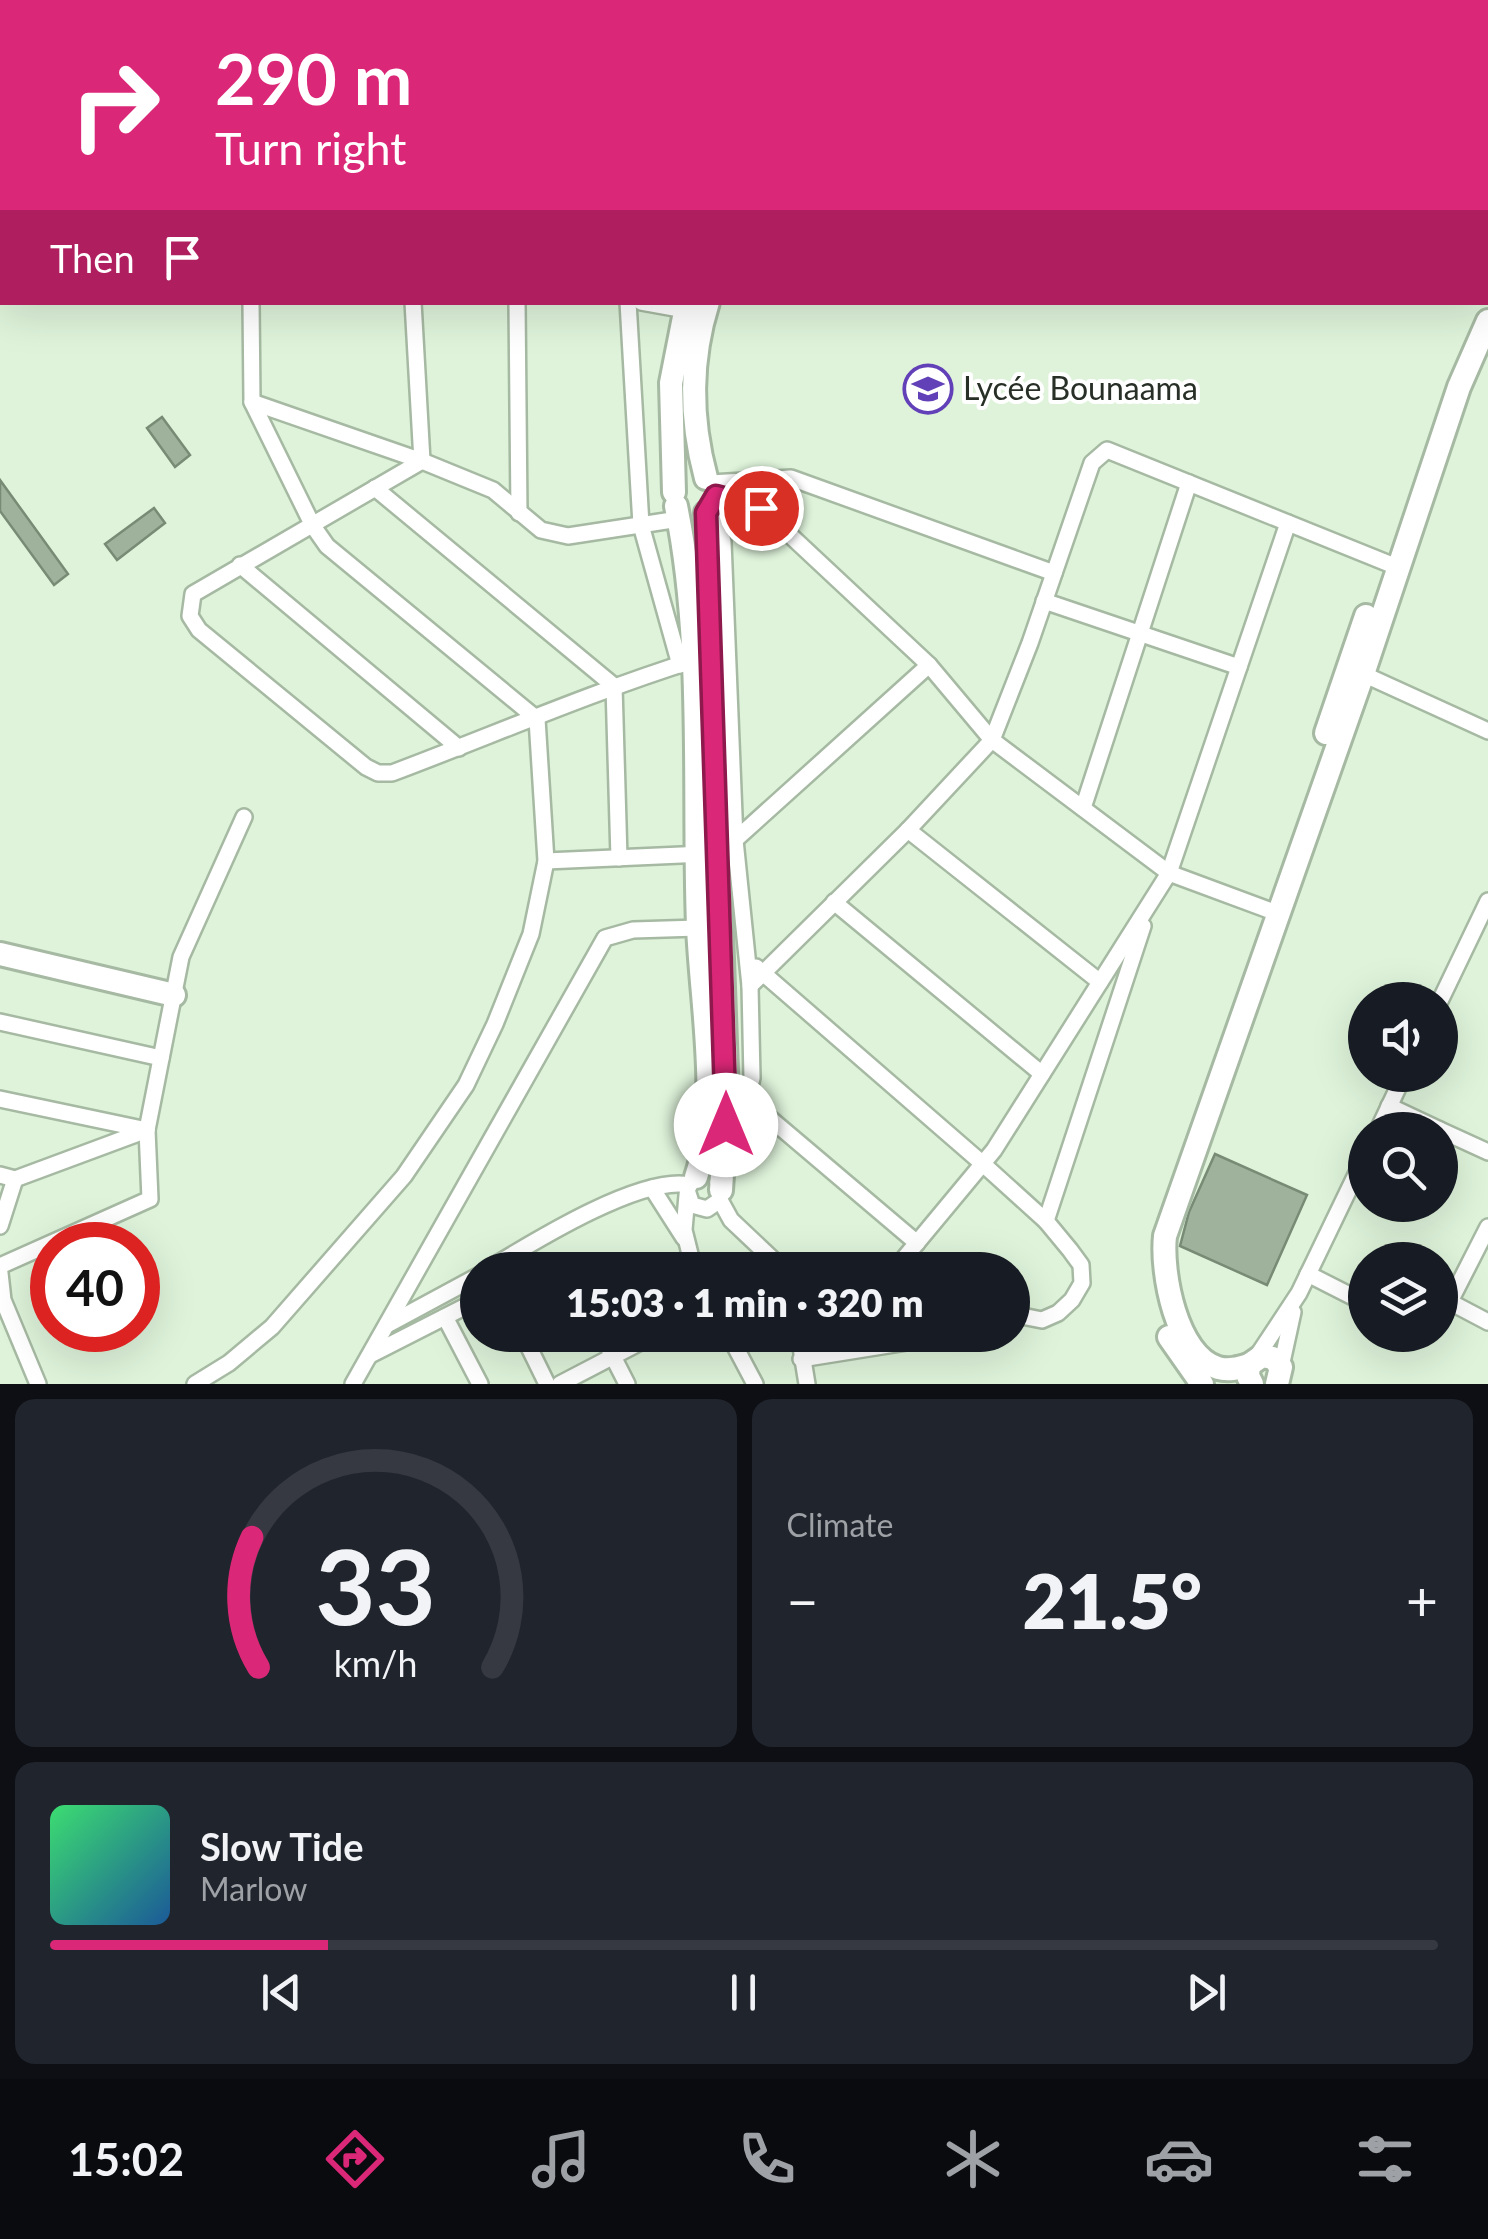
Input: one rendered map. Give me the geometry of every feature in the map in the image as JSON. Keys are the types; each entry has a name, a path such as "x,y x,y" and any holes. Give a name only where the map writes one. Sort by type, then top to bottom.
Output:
{"street":[{"path":"195,1384 272,1328 404,1176 466,1085 531,934 546,861 537,719 327,546 313,526 252,402 252,305"},
{"path":"413,305 422,461"},
{"path":"517,305 519,513"},
{"path":"628,305 642,525 695,662"},
{"path":"1282,1377 1268,1356 1253,1369 1228,1369 1205,1380 1206,1361 1192,1346 1175,1316 1166,1287 1162,1260 1165,1236 1477,305"},
{"path":"686,1242 715,1202 726,1125 716,849 724,542 693,416 696,307"},
{"path":"696,307 671,384 676,506 716,849 756,980 752,1078 747,1099 726,1125"},
{"path":"1271,911 1363,674 1391,565 1488,321"},
{"path":"252,402 493,490 541,530 568,536 642,525 676,506 686,476 711,494 761,508 929,665 992,740 1169,873 1271,911"},
{"path":"756,980 908,830 992,740 1092,464 1107,450 1391,565"},
{"path":"422,461 193,594 190,616 200,630 366,767 378,773 392,773 614,686 695,662"},
{"path":"676,506 693,516 711,494 791,478 1054,573"},
{"path":"1083,808 1189,483"},
{"path":"375,488 614,686 619,858"},
{"path":"695,662 711,494"},
{"path":"910,1252 983,1164 1169,873 1288,523"},
{"path":"240,565 459,748"},
{"path":"1044,601 1239,666"},
{"path":"546,861 716,849 929,665"},
{"path":"1363,674 1488,732"},
{"path":"38,1384 2,1300 0,1270 150,1199 146,1130 182,957 244,817"},
{"path":"908,830 1100,982"},
{"path":"689,1252 683,1218 705,1148 708,1118 698,928 716,849"},
{"path":"1046,1221 1152,900"},
{"path":"1449,982 1488,901"},
{"path":"834,902 1042,1074"},
{"path":"353,1384 606,938 633,930 698,928"},
{"path":"0,954 174,995"},
{"path":"756,980 983,1164 1046,1221 1080,1265 1082,1283 1058,1313 1042,1320 1030,1319"},
{"path":"0,1022 161,1058"},
{"path":"1386,1112 1396,1092"},
{"path":"0,1099 146,1130"},
{"path":"747,1099 917,1242"},
{"path":"1389,1106 1402,1112"},
{"path":"0,1226 8,1177 146,1130"},
{"path":"1458,1138 1488,1152"},
{"path":"519,1252 574,1221 652,1188 673,1183 691,1186 712,1176 715,1202 763,1252"},
{"path":"691,1186 697,1208 715,1202"},
{"path":"652,1188 686,1242"},
{"path":"1253,1369 1298,1294 1348,1191"},
{"path":"1458,1286 1488,1226"},
{"path":"1308,1274 1348,1294"},
{"path":"387,1325 460,1286"},
{"path":"1282,1377 1298,1294"},
{"path":"1458,1306 1488,1322"},
{"path":"368,1356 460,1310"},
{"path":"444,1318 480,1384"},
{"path":"531,1352 547,1384"},
{"path":"612,1352 627,1384"},
{"path":"560,1384 622,1352"},
{"path":"738,1352 755,1384"},
{"path":"800,1352 807,1384"},
{"path":"801,1358 840,1352"}],"building":[{"path":"162,417 190,455 175,467 147,428"},
{"path":"0,480 68,574 54,585 0,511"},
{"path":"154,508 165,523 117,560 105,544"},
{"path":"1215,1154 1307,1195 1267,1285 1180,1246 1189,1212"}],"place":[{"name":"Lycée Bounaama","path":"928,389"}],"route":[{"path":"726,1125 706,513 716,496 761,508"}]}
